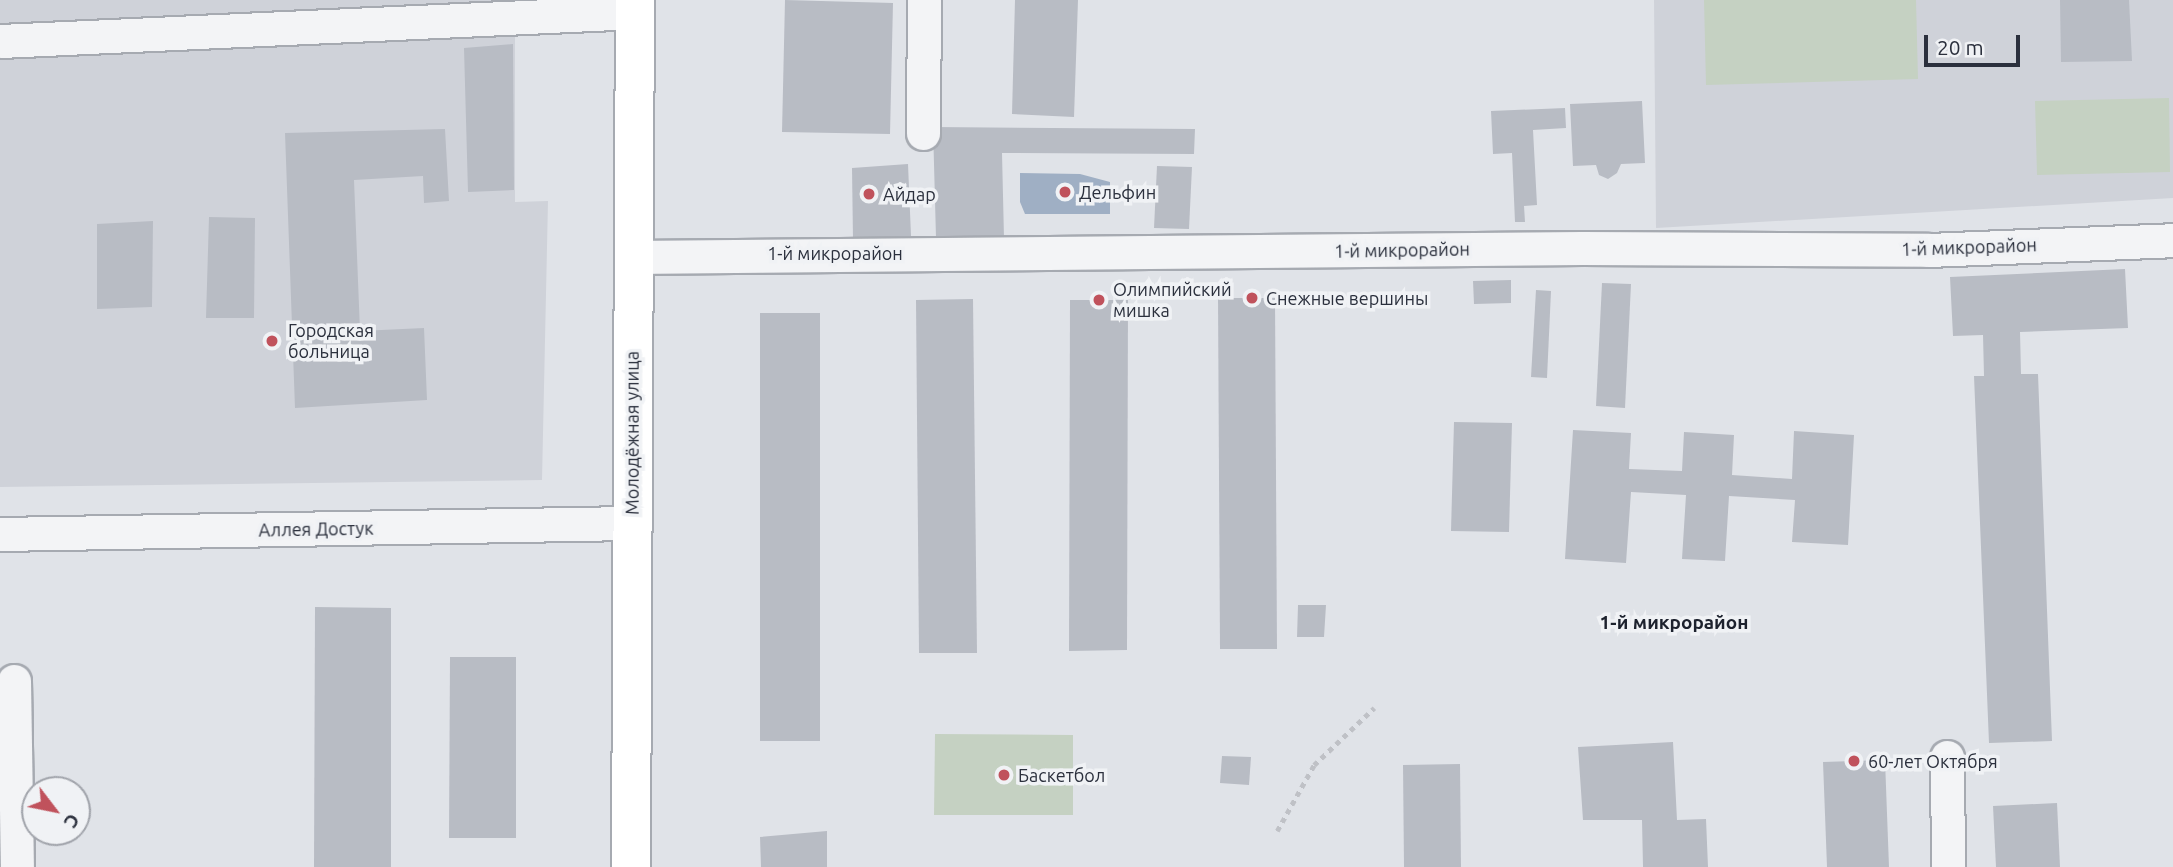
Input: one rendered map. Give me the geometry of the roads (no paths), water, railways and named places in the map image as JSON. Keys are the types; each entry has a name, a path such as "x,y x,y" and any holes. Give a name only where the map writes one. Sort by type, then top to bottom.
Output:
{"main road":[{"name":"Молодёжная улица","path":"631,867 631,257 635,6"}],"street":[{"path":"923,133 924,0"},
{"path":"0,41 635,6"},
{"name":"1-й микрорайон","path":"631,257 1582,248 1928,250 2173,240"},
{"name":"Аллея Достук","path":"0,534 632,523"},
{"path":"14,681 17,867"},
{"path":"1947,757 1948,867"}],"water":[{"name":"Дельфин","path":"1020,173 1080,174 1110,182 1110,214 1025,214 1020,202"}],"place":[{"name":"Дельфин","path":"1065,192"},
{"name":"Айдар","path":"869,194"},
{"name":"Снежные вершины","path":"1252,298"},
{"name":"Олимпийский мишка","path":"1099,300"},
{"name":"Городская больница","path":"272,341"},
{"name":"60-лет Октября","path":"1854,761"},
{"name":"Баскетбол","path":"1004,775"}],"district":[{"name":"1-й микрорайон","path":"1674,623"}]}
